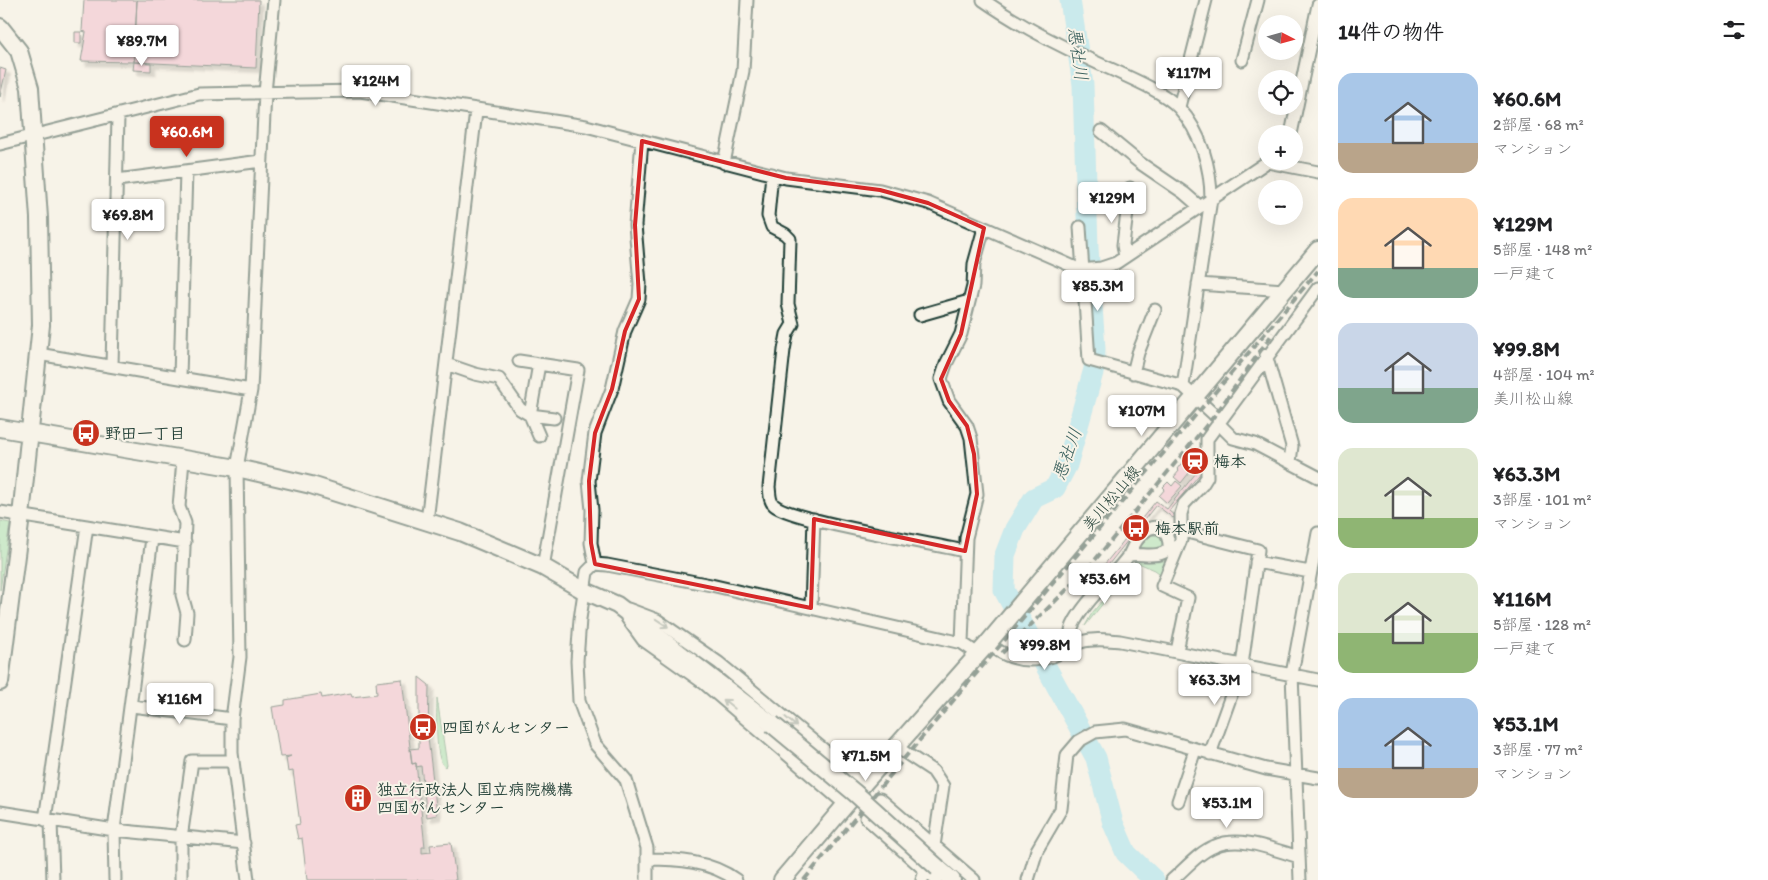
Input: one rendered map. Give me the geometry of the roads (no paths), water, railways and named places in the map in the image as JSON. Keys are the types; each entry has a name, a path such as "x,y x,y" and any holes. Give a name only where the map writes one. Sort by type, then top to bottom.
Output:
{"street":[{"path":"248,880 233,761 232,719 240,657 237,468 251,390 261,160 274,0"},
{"path":"724,163 743,71 747,0"},
{"path":"983,0 1024,27 1138,82 1179,108 1199,142 1207,160 1211,178 1211,199 1183,386"},
{"path":"1179,108 1206,0"},
{"path":"1242,60 1258,0"},
{"path":"1293,125 1314,42 1318,5"},
{"path":"0,27 19,51 30,88 39,237 40,324 21,516 0,682"},
{"path":"0,144 118,116 199,94 360,91 427,100 476,111 562,122 772,174 880,190 928,203 1083,270 1101,268 1125,257 1258,168"},
{"path":"426,521 476,111"},
{"path":"112,366 118,116"},
{"path":"1101,132 1199,206"},
{"path":"595,564 591,544 592,510 588,481 595,434 612,388 625,331 639,299 640,284 635,225 642,141"},
{"path":"116,180 261,160"},
{"path":"1303,168 1318,172"},
{"path":"180,378 186,171"},
{"path":"772,174 768,216 772,227 790,239 788,304 793,324 787,334 784,350 769,487 770,498 774,505 783,510 814,519 965,551"},
{"path":"1125,257 1123,245 1130,188"},
{"path":"1080,227 1089,360 1183,386 1233,438 1256,444 1318,477"},
{"path":"962,643 966,538 977,494 974,454 967,426 949,402 942,379 946,364 961,334 973,286 974,264 984,228"},
{"name":"美川松山線","path":"782,880 845,804 983,649 1196,398 1318,250"},
{"path":"1198,284 1284,290"},
{"path":"1177,651 1188,598 1162,586 1177,555 1183,531 1181,514 1184,504 1207,477 1206,439 1266,355 1318,288"},
{"path":"920,315 969,302"},
{"path":"1134,372 1138,353 1155,310"},
{"path":"38,354 251,390"},
{"path":"1266,355 1292,446 1290,462"},
{"path":"520,361 578,370 543,567"},
{"path":"446,364 474,374 499,379 520,409 530,415 554,418"},
{"path":"538,364 530,415 539,436"},
{"path":"0,428 237,468 311,485 426,521 543,567 583,590 657,620 719,663 864,783"},
{"path":"183,460 179,507 185,523 182,595 186,613 185,640"},
{"path":"0,512 184,542"},
{"path":"811,608 814,519"},
{"path":"53,880 48,820 87,526"},
{"path":"1183,531 1258,550 1242,665 1210,754"},
{"path":"1300,880 1292,674 1318,533"},
{"path":"115,880 114,830 132,706 152,538"},
{"path":"1068,648 1073,626 1128,555"},
{"path":"1256,562 1310,572"},
{"path":"647,880 646,848 626,780 595,744 579,702 577,661 583,590 587,572 595,564 711,585 962,643 1009,658 1030,660 1054,655 1079,642 1101,639 1177,651 1318,680"},
{"path":"617,605 772,724 855,793 930,874"},
{"path":"617,605 643,640 705,684 845,804"},
{"path":"132,706 232,719"},
{"path":"1028,880 1037,850 1060,808 1067,755 1079,741 1095,732 1125,729 1266,769 1318,778"},
{"path":"896,746 933,771 943,786 930,874"},
{"path":"1178,801 1195,750"},
{"path":"181,880 182,838 192,761 233,761"},
{"path":"880,799 974,880"},
{"path":"0,812 114,830 244,843"},
{"path":"866,818 930,874 952,880"},
{"path":"889,839 887,829 892,822 905,821"},
{"path":"1172,880 1213,846 1227,842 1248,843 1299,857"},
{"path":"647,859 695,862 724,871 736,880"}],"waterway":[{"name":"悪社川","path":"1070,0 1083,85 1088,248 1095,349 1094,369 1067,465 1055,488 1034,498 1015,529 1005,555 1004,590 1096,758 1113,823 1126,853 1154,880"}],"railway":[{"path":"804,880 907,755 1318,271"},
{"path":"1002,653 1085,572 1215,415 1273,333"}],"place":[{"name":"野田一丁目","path":"86,433"},
{"name":"梅本","path":"1195,461"},
{"name":"梅本駅前","path":"1136,528"},
{"name":"四国がんセンター","path":"423,727"},
{"name":"独立行政法人 国立病院機構 四国がんセンター","path":"358,798"}]}
